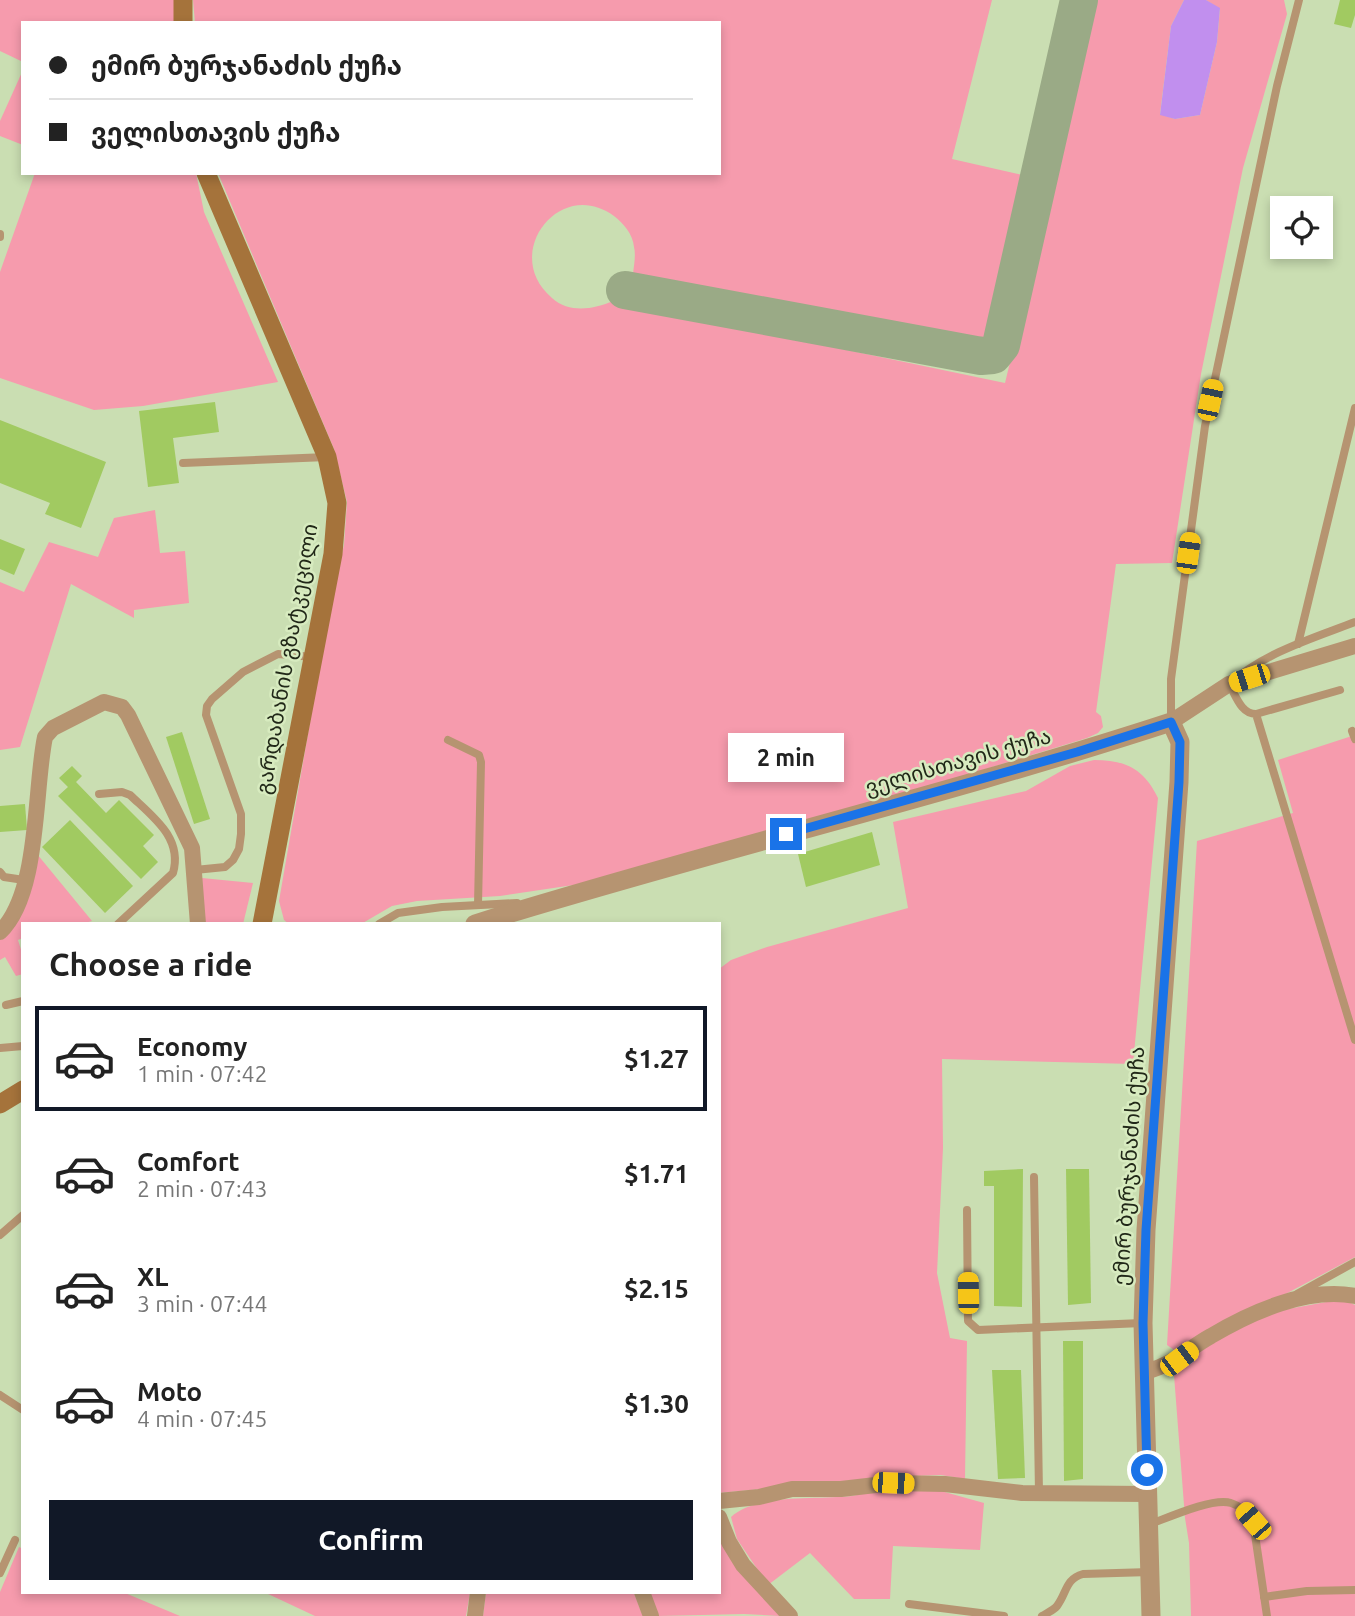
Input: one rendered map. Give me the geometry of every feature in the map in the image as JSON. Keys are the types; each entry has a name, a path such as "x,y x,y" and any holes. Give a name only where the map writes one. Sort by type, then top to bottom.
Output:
{"main road":[{"path":"183,0 183,21"},
{"name":"გარდაბანის გზატკეცილი","path":"207,175 327,457 337,503 333,554 262,922"},
{"path":"0,1104 21,1091"}],"street":[{"path":"1171,722 1229,684 1355,646"},
{"path":"0,932 10,920 24,880 36,829 45,737 53,729 97,704 115,704 128,715 192,848 198,922"},
{"name":"ველისთავის ქუჩა","path":"476,915 545,902 921,797 1171,722"},
{"name":"ემირ ბურჯანაძის ქუჩა","path":"1152,1616 1143,1323 1146,1230 1179,782 1180,742 1171,722"},
{"path":"1144,1372 1179,1359 1208,1337 1243,1318 1285,1301 1324,1296 1355,1296"},
{"path":"721,1501 759,1497 792,1489 841,1489 893,1483 945,1484 985,1490 1039,1493 1147,1494"},
{"path":"721,1522 743,1566 790,1616"},
{"path":"475,1616 478,1594"},
{"path":"643,1594 651,1616"}],"lane":[{"path":"1171,722 1171,679 1205,426 1299,0"},
{"path":"1298,644 1355,408"},
{"path":"183,463 327,457"},
{"path":"1340,690 1248,714 1229,684 1248,667 1269,655 1355,622"},
{"path":"195,870 225,866 233,860 239,849 241,834 241,814 206,715 207,706 212,698 243,672 278,654 313,657"},
{"path":"1256,714 1353,1023 1355,1040"},
{"path":"382,922 398,913 442,906 476,915 481,762 479,755 471,749 448,740"},
{"path":"99,794 122,792 130,795 171,836 176,862 173,873 120,922"},
{"path":"154,817 170,802"},
{"path":"0,872 4,877 24,880"},
{"path":"6,1005 21,1001"},
{"path":"0,1048 21,1046"},
{"path":"1034,1177 1039,1493"},
{"path":"967,1210 968,1321 978,1329 1143,1323"},
{"path":"0,1235 21,1217"},
{"path":"1285,1301 1355,1262"},
{"path":"0,1395 21,1409"},
{"path":"1149,1525 1212,1503 1229,1502 1242,1508 1253,1521 1267,1616"},
{"path":"0,1573 15,1540"},
{"path":"1042,1616 1057,1608 1065,1588 1074,1577 1083,1574 1150,1572"},
{"path":"1264,1597 1307,1591 1355,1590"},
{"path":"909,1604 1004,1616"}],"shaded area":[{"path":"0,0 174,0 175,21 21,21 21,61 0,51"},
{"path":"193,0 992,0 952,159 1027,176 990,332 985,340 973,345 633,274 635,250 630,233 614,216 594,206 574,206 557,213 543,226 535,242 532,261 538,280 552,298 566,306 590,308 613,301 1005,383 1082,65 1094,0 1184,0 1171,26 1160,114 1175,119 1200,115 1217,42 1220,9 1206,0 1284,0 1287,14 1243,168 1201,374 1172,563 1116,564 1096,712 1101,716 1103,727 1098,733 1087,738 822,819 587,883 500,896 417,901 392,906 364,922 286,922 279,901 331,601 344,545 347,502 334,449 219,175 721,175 721,21 195,21"},
{"path":"1184,0 1206,0 1220,8 1217,42 1200,115 1175,119 1160,115 1171,26"},
{"path":"21,74 21,144 0,136 0,121"},
{"path":"34,175 196,175 204,212 278,382 143,406 94,410 0,378 0,272"},
{"path":"155,510 160,553 185,551 189,603 134,610 134,618 71,584 20,747 0,750 0,582 24,592 49,542 98,557 114,518"},
{"path":"1355,735 1355,1257 1177,1352 1167,1345 1197,841 1293,813 1278,760"},
{"path":"1094,760 1125,764 1147,780 1158,798 1133,1064 942,1059 943,1148 937,1273 950,1338 967,1341 965,1479 941,1475 887,1477 721,1493 721,968 731,960 767,947 908,908 893,822 1026,791 1070,766"},
{"path":"37,854 92,921 21,922 21,939 18,940 21,950 21,975 16,976 5,957 0,960 0,939"},
{"path":"202,878 253,883 243,922 204,922"},
{"path":"1345,1300 1355,1305 1355,1616 1191,1616 1189,1543 1174,1375 1193,1360 1208,1342 1254,1319 1288,1309"},
{"path":"884,1488 941,1491 984,1503 980,1550 893,1546 890,1599 854,1599 810,1553 768,1585 737,1539 731,1517 756,1504 788,1499 852,1496"},
{"path":"721,1541 780,1616 744,1614 659,1616 649,1594 721,1594"},
{"path":"19,1547 21,1594 127,1594 180,1616 0,1616 0,1592"},
{"path":"268,1594 470,1594 466,1616 315,1616"},
{"path":"486,1594 634,1594 643,1616 483,1616"}],"building":[{"path":"1340,0 1355,0 1355,15 1351,28 1334,24"},
{"path":"215,402 219,432 173,438 179,483 148,487 139,411"},
{"path":"0,420 106,462 81,528 45,514 50,503 0,483"},
{"path":"0,539 25,549 14,575 0,569"},
{"path":"182,732 210,819 194,824 166,737"},
{"path":"72,766 82,776 76,782 106,813 119,800 154,835 143,846 158,862 141,879 58,796 68,787 59,778"},
{"path":"25,804 27,830 0,832 0,806"},
{"path":"70,820 133,886 105,913 42,847"},
{"path":"872,832 880,865 806,887 798,854"},
{"path":"1023,1169 1022,1307 994,1306 994,1186 984,1186 984,1171"},
{"path":"1066,1169 1089,1169 1091,1303 1068,1305"},
{"path":"1063,1341 1083,1341 1083,1479 1064,1481"},
{"path":"992,1370 1021,1370 1025,1478 998,1479"}],"taxiway":[{"path":"625,290 981,356 993,355 1001,345 1079,0"}],"route":[{"path":"786,834 1077,752 1171,722 1180,742 1179,782 1146,1230 1143,1323 1147,1470"}]}
